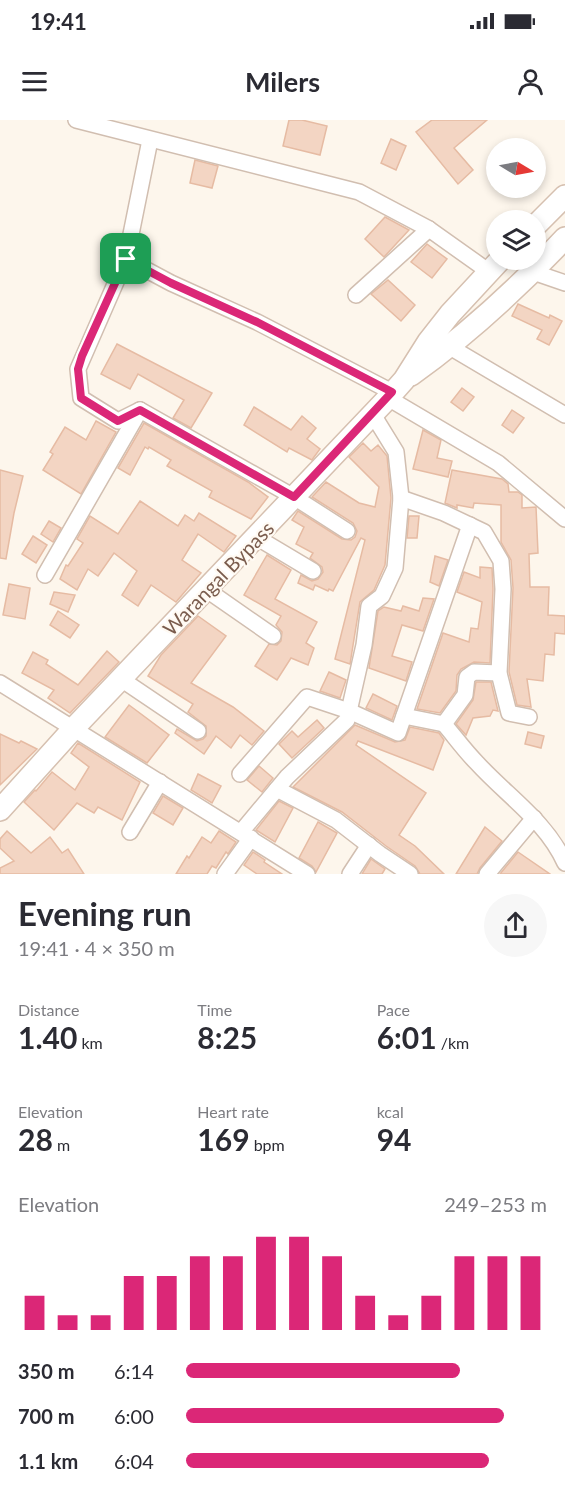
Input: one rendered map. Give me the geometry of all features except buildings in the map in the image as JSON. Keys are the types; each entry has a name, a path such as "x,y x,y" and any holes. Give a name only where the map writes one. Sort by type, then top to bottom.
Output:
{"main road":[{"path":"546,215 565,196"},
{"path":"394,390 450,347 533,272 565,238"},
{"name":"Warangal Bypass","path":"0,810 73,729 394,390 428,342 490,270"}],"street":[{"path":"76,120 358,192 486,261"},
{"path":"140,410 118,421 81,398 78,369 126,259 150,140"},
{"path":"356,295 429,229"},
{"path":"126,259 171,283 257,322 394,390 498,463 565,519"},
{"path":"533,272 565,283"},
{"path":"450,347 565,415"},
{"path":"140,410 294,497 347,531"},
{"path":"45,575 140,410"},
{"path":"225,874 246,835 277,789 348,720 364,645 369,606 381,596 395,568 401,498 396,452 372,413"},
{"path":"401,498 444,513 483,532 501,561 503,589 499,673 509,713 529,717"},
{"path":"240,774 307,697 349,711 398,733 470,525"},
{"path":"256,537 313,571"},
{"path":"207,590 273,636"},
{"path":"444,724 465,695 467,676 474,672 499,673"},
{"path":"121,679 198,731"},
{"path":"0,683 307,874"},
{"path":"404,716 444,724 477,764 534,818 549,836 565,862"},
{"path":"130,832 160,782"},
{"path":"277,789 336,820 410,874"},
{"path":"487,874 534,818"},
{"path":"350,874 369,845"}],"route":[{"path":"126,259 171,283 257,322 392,392 294,497 140,410 118,421 81,398 78,369 126,259"}]}
